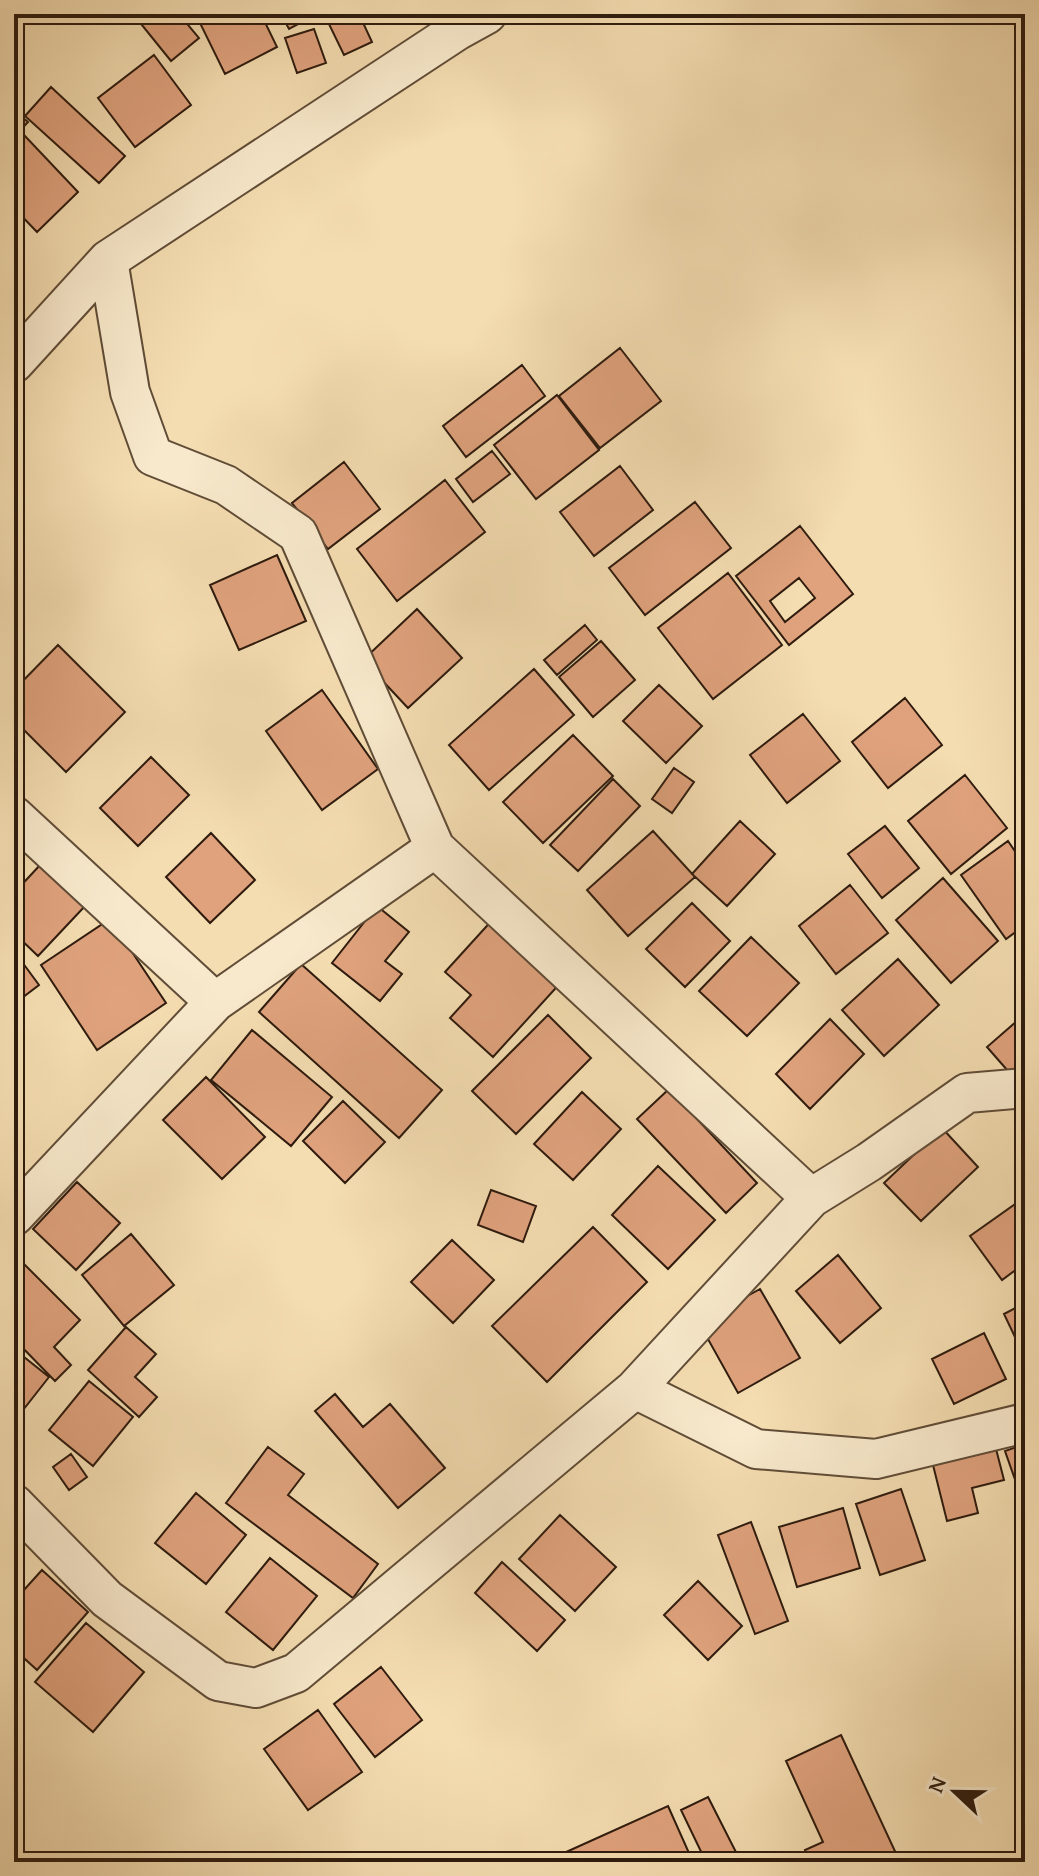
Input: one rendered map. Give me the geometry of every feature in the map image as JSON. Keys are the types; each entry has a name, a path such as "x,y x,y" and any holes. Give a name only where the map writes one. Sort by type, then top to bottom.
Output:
{"street":[{"path":"14,363 108,260 487,14"},
{"path":"108,260 130,392 153,456 226,485 298,534 435,848 811,1198"},
{"path":"14,816 215,1002"},
{"path":"14,1216 215,1002 435,848"},
{"path":"14,1504 107,1599 218,1681 256,1688 296,1673 635,1389 811,1198 869,1162 967,1093 1025,1088"},
{"path":"635,1389 756,1449 876,1459 1025,1423"}],"building":[{"path":"133,14 179,14 199,38 171,61"},
{"path":"213,14 261,14 277,47 225,74 199,21"},
{"path":"281,14 317,14 289,29"},
{"path":"340,14 359,14 372,42 344,55 327,20"},
{"path":"314,29 326,63 297,73 285,38"},
{"path":"154,55 191,105 135,147 98,98"},
{"path":"51,87 125,156 99,183 25,116"},
{"path":"14,110 28,122 14,137"},
{"path":"24,135 78,192 37,232 14,208 14,145"},
{"path":"620,348 661,401 600,448 559,396"},
{"path":"522,365 545,396 466,457 443,426"},
{"path":"557,395 599,450 536,499 494,445"},
{"path":"492,451 510,474 473,502 456,479"},
{"path":"344,462 380,509 328,549 292,503"},
{"path":"620,466 653,510 594,556 560,512"},
{"path":"445,480 485,532 397,601 357,549"},
{"path":"695,502 731,548 645,615 609,568"},
{"path":"800,526 853,594 789,645 736,576","holes":["799,578 815,598 785,622 770,601"]},
{"path":"277,555 306,621 239,650 210,585"},
{"path":"728,573 782,645 713,699 658,628"},
{"path":"417,609 462,658 408,708 363,660"},
{"path":"585,625 597,640 557,675 544,660"},
{"path":"601,641 635,680 593,717 559,677"},
{"path":"58,645 125,712 66,772 14,720 14,690"},
{"path":"534,669 574,715 489,790 449,745"},
{"path":"659,685 702,726 666,763 623,721"},
{"path":"322,690 378,769 322,810 266,731"},
{"path":"905,698 942,745 888,788 852,742"},
{"path":"803,714 840,761 787,803 750,755"},
{"path":"573,735 613,776 543,843 503,802"},
{"path":"151,757 189,795 138,846 100,808"},
{"path":"674,768 694,782 672,813 652,799"},
{"path":"965,775 1007,828 951,874 908,821"},
{"path":"613,779 640,806 578,871 550,845"},
{"path":"740,821 775,854 727,906 692,874"},
{"path":"885,826 919,868 882,898 848,854"},
{"path":"653,831 695,877 628,936 587,890"},
{"path":"211,833 255,880 210,923 166,877"},
{"path":"1008,841 1025,866 1025,925 1006,939 961,875"},
{"path":"41,864 86,905 38,956 14,933 14,893"},
{"path":"943,878 998,941 951,983 896,920"},
{"path":"850,885 888,933 836,974 799,926"},
{"path":"692,903 730,941 685,987 646,949"},
{"path":"377,906 409,932 385,961 402,974 380,1001 332,963"},
{"path":"495,917 564,979 493,1057 450,1018 471,995 445,972"},
{"path":"110,919 166,1003 97,1050 41,965"},
{"path":"751,937 799,983 747,1036 699,991"},
{"path":"14,951 39,985 14,1004"},
{"path":"898,959 939,1005 884,1056 842,1010"},
{"path":"301,964 442,1090 399,1138 259,1012"},
{"path":"548,1015 591,1058 516,1134 472,1091"},
{"path":"830,1019 864,1054 810,1109 776,1074"},
{"path":"1017,1021 1025,1030 1025,1070 1015,1079 987,1047"},
{"path":"252,1030 332,1097 291,1146 211,1080"},
{"path":"206,1077 265,1137 222,1179 163,1120"},
{"path":"669,1089 757,1183 726,1213 637,1119"},
{"path":"582,1092 621,1129 573,1180 534,1144"},
{"path":"343,1101 385,1142 345,1183 303,1141"},
{"path":"942,1128 978,1167 921,1221 884,1183"},
{"path":"658,1166 715,1220 668,1269 612,1215"},
{"path":"77,1182 120,1223 76,1270 33,1229"},
{"path":"491,1190 536,1206 523,1242 478,1225"},
{"path":"1025,1197 1025,1263 1002,1280 970,1236"},
{"path":"593,1227 647,1282 547,1382 492,1326"},
{"path":"131,1234 174,1285 124,1326 82,1275"},
{"path":"452,1240 494,1280 453,1323 411,1282"},
{"path":"838,1255 881,1308 840,1343 796,1291"},
{"path":"20,1260 80,1320 54,1347 71,1365 55,1381 14,1339 14,1266"},
{"path":"760,1289 800,1358 738,1393 699,1323"},
{"path":"1025,1303 1025,1355 1024,1356 1004,1314"},
{"path":"126,1327 156,1354 135,1377 157,1397 139,1417 88,1370"},
{"path":"984,1333 1006,1379 954,1404 932,1359"},
{"path":"14,1349 49,1377 23,1410 14,1402"},
{"path":"89,1381 133,1417 93,1466 49,1430"},
{"path":"335,1394 363,1427 390,1404 445,1468 398,1508 315,1411"},
{"path":"1025,1444 1025,1508 1005,1451"},
{"path":"995,1445 1004,1480 972,1488 978,1513 947,1521 932,1461"},
{"path":"268,1447 304,1474 288,1495 378,1564 353,1598 226,1503"},
{"path":"71,1454 87,1477 69,1490 53,1467"},
{"path":"901,1489 925,1560 880,1575 856,1504"},
{"path":"196,1493 246,1535 206,1584 155,1543"},
{"path":"843,1508 860,1568 797,1587 779,1527"},
{"path":"560,1515 616,1567 575,1611 519,1559"},
{"path":"751,1522 788,1621 755,1634 718,1535"},
{"path":"270,1558 317,1596 273,1650 226,1612"},
{"path":"502,1562 565,1620 537,1651 475,1593"},
{"path":"42,1570 88,1612 37,1670 14,1649 14,1601"},
{"path":"698,1581 742,1626 708,1660 664,1615"},
{"path":"86,1623 144,1672 93,1732 35,1682"},
{"path":"381,1667 422,1720 375,1757 334,1704"},
{"path":"318,1710 362,1772 308,1810 264,1749"},
{"path":"841,1735 900,1862 810,1862 805,1850 823,1842 786,1761"},
{"path":"708,1797 741,1862 706,1862 681,1810"},
{"path":"668,1806 693,1862 544,1862"}]}
